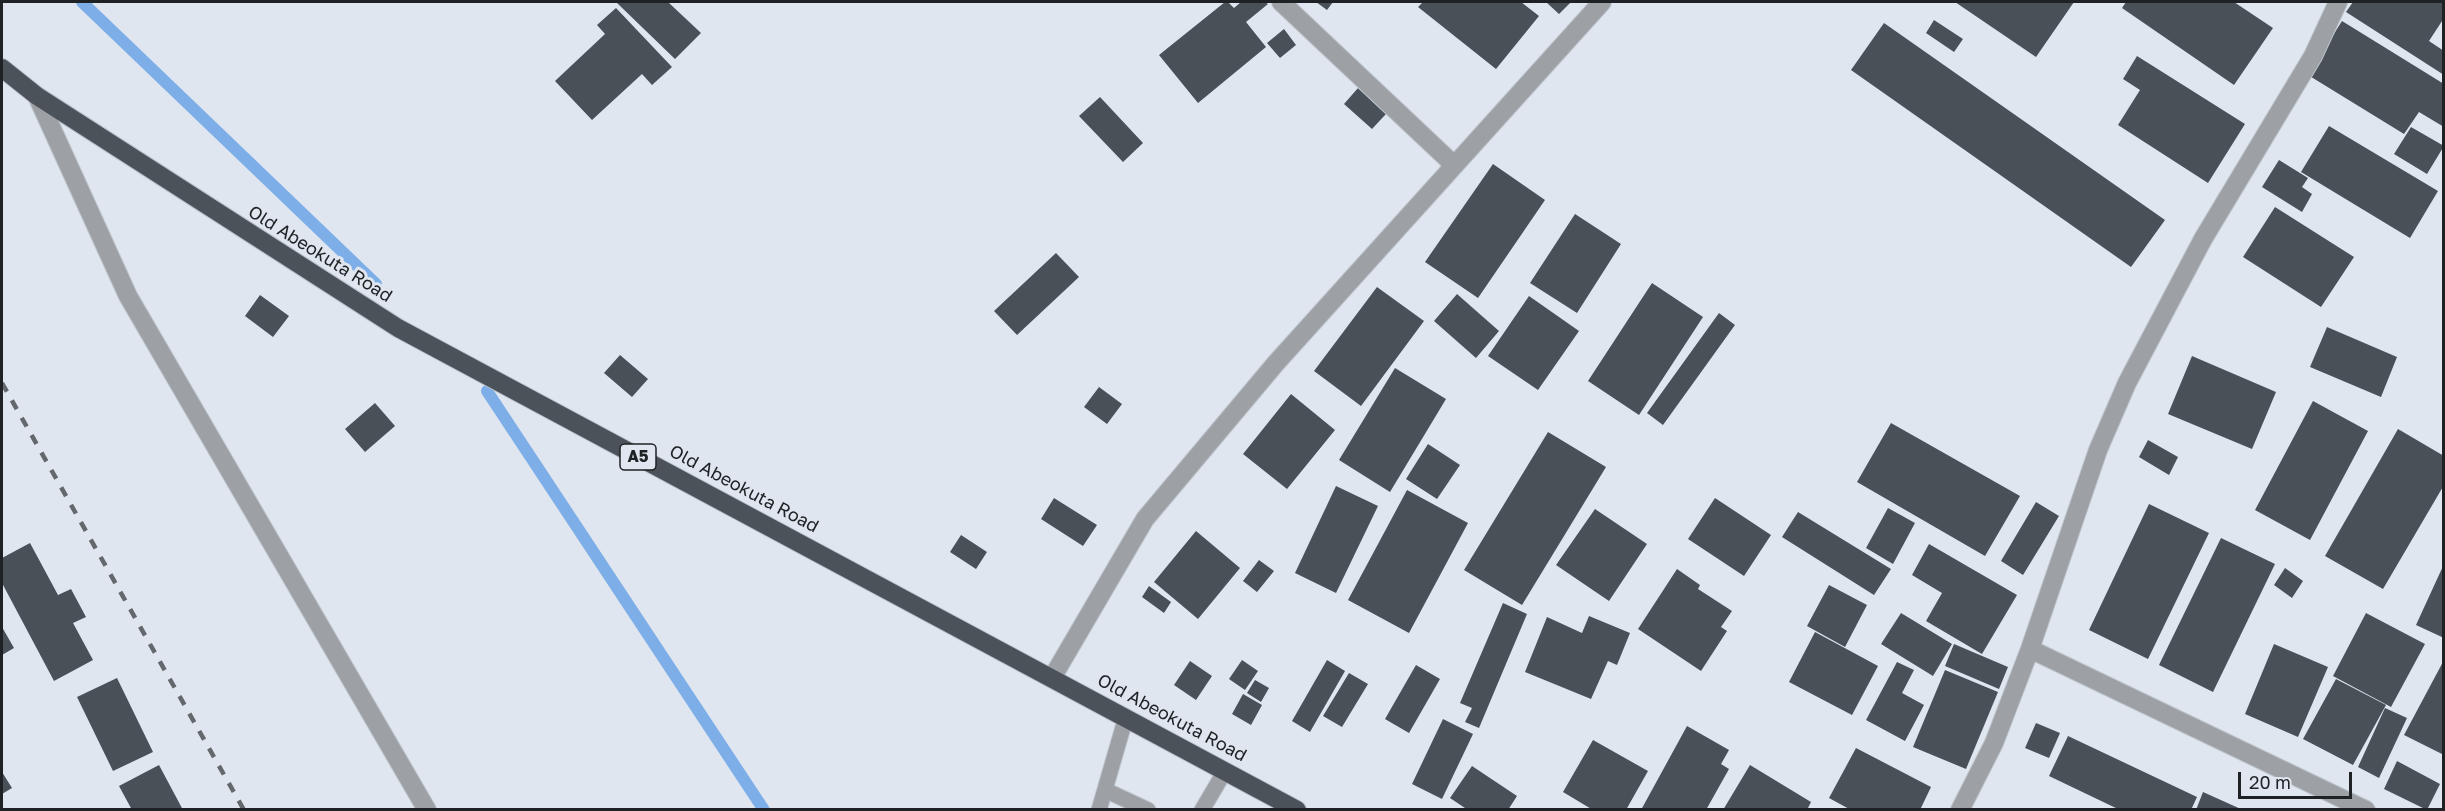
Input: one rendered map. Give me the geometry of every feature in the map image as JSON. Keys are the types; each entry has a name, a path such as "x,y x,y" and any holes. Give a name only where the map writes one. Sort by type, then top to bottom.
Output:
{"highway":[{"name":"Old Abeokuta Road","path":"2,68 37,96 398,328 1297,810"}],"street":[{"path":"1281,2 1454,165"},
{"path":"1052,678 1144,519 1276,363 1602,2"},
{"path":"1960,810 1994,743 2030,649 2098,450 2127,383 2203,239 2313,56 2338,2"},
{"path":"37,96 128,296 427,810"},
{"path":"2030,649 2366,810"}],"lane":[{"path":"1099,810 1126,717"},
{"path":"1203,810 1225,771"},
{"path":"1105,790 1148,810"}],"building":[{"path":"616,2 668,2 701,33 675,59"},
{"path":"1225,2 1234,8 1241,2 1268,4 1246,22 1266,47 1198,103 1159,55"},
{"path":"1316,2 1333,2 1327,10"},
{"path":"1423,2 1521,2 1539,16 1496,69 1418,7"},
{"path":"1546,2 1571,2 1559,14"},
{"path":"1955,2 2074,2 2036,57"},
{"path":"2126,2 2234,2 2273,28 2234,85 2122,8"},
{"path":"2353,2 2444,2 2444,18 2429,41 2444,51 2444,75 2346,12"},
{"path":"616,8 672,67 652,85 642,74 592,120 555,81 605,34 597,25"},
{"path":"1934,20 1963,39 1954,52 1926,33"},
{"path":"2342,21 2444,84 2444,127 2419,112 2404,134 2308,75"},
{"path":"1884,23 2165,220 2131,267 1851,70"},
{"path":"1284,29 1296,45 1280,58 1267,43"},
{"path":"2137,56 2245,124 2208,183 2118,125 2140,90 2123,79"},
{"path":"1358,88 1386,114 1372,129 1344,104"},
{"path":"1100,97 1143,143 1123,162 1079,116"},
{"path":"2329,126 2438,191 2410,238 2301,172"},
{"path":"2411,127 2444,146 2427,174 2394,154"},
{"path":"2279,160 2308,178 2302,187 2312,194 2302,212 2262,187"},
{"path":"1493,164 1545,200 1478,298 1425,262"},
{"path":"2275,207 2354,257 2321,307 2243,257"},
{"path":"1575,214 1621,244 1577,313 1530,283"},
{"path":"1056,253 1079,277 1017,335 994,311"},
{"path":"1652,283 1703,317 1639,415 1588,381"},
{"path":"1377,287 1424,321 1361,406 1314,371"},
{"path":"1457,294 1499,331 1476,358 1434,321"},
{"path":"260,295 289,316 273,337 245,316"},
{"path":"1529,296 1579,331 1538,390 1488,356"},
{"path":"1719,313 1735,325 1663,425 1647,413"},
{"path":"2327,327 2397,357 2381,397 2310,367"},
{"path":"620,355 648,379 632,397 604,373"},
{"path":"2192,356 2276,392 2252,449 2168,414"},
{"path":"1395,368 1446,399 1390,492 1339,460"},
{"path":"1099,387 1122,404 1107,424 1084,407"},
{"path":"1291,394 1335,430 1287,489 1243,454"},
{"path":"2313,401 2368,431 2310,540 2255,510"},
{"path":"375,403 395,426 365,452 345,429"},
{"path":"1891,423 2020,496 1985,556 1857,482"},
{"path":"2398,429 2444,456 2444,485 2383,589 2325,556"},
{"path":"1548,432 1606,467 1522,605 1464,570"},
{"path":"2148,440 2178,457 2169,475 2139,457"},
{"path":"1428,444 1460,465 1437,499 1406,479"},
{"path":"1336,486 1378,506 1336,593 1295,573"},
{"path":"1407,490 1468,523 1409,633 1348,600"},
{"path":"1054,498 1097,525 1083,546 1041,519"},
{"path":"1715,498 1771,535 1744,576 1688,539"},
{"path":"2036,502 2059,516 2023,575 2001,561"},
{"path":"2149,504 2209,533 2148,659 2089,630"},
{"path":"1888,508 1915,523 1893,564 1866,548"},
{"path":"1595,509 1647,544 1609,601 1556,565"},
{"path":"1798,512 1891,569 1874,595 1782,537"},
{"path":"1196,531 1240,568 1198,619 1154,582"},
{"path":"961,535 987,552 976,569 950,552"},
{"path":"2221,538 2275,564 2213,692 2159,665"},
{"path":"30,543 58,595 71,589 86,617 73,623 93,660 54,681 2,583 2,558"},
{"path":"1929,544 2017,595 1982,654 1926,621 1942,593 1912,575"},
{"path":"1259,560 1274,571 1257,592 1243,581"},
{"path":"2444,564 2444,638 2416,625"},
{"path":"2285,568 2303,581 2292,598 2274,585"},
{"path":"1677,569 1700,585 1698,589 1732,611 1721,627 1727,631 1701,671 1638,629"},
{"path":"1829,585 1867,605 1845,647 1807,626"},
{"path":"1149,586 1171,602 1164,613 1142,597"},
{"path":"1503,603 1527,614 1479,728 1465,722 1472,708 1460,703"},
{"path":"1901,613 1952,644 1933,676 1881,644"},
{"path":"2366,613 2425,644 2391,707 2333,676"},
{"path":"1589,616 1630,633 1617,665 1608,661 1591,699 1525,672 1547,617 1582,633"},
{"path":"2,627 14,648 2,655"},
{"path":"1815,632 1878,666 1852,715 1789,682"},
{"path":"1954,644 2008,667 1999,689 1945,666"},
{"path":"2274,644 2328,667 2298,737 2245,714"},
{"path":"1242,660 1258,671 1245,690 1229,679"},
{"path":"1327,660 1345,671 1310,732 1292,721"},
{"path":"2444,660 2444,755 2404,735"},
{"path":"1190,661 1212,676 1196,700 1174,685"},
{"path":"1897,662 1914,670 1902,693 1924,705 1905,741 1866,720"},
{"path":"1416,665 1440,679 1409,733 1385,719"},
{"path":"1945,670 1998,692 1966,769 1913,747"},
{"path":"1349,673 1368,684 1342,727 1323,716"},
{"path":"117,678 153,752 113,771 77,697"},
{"path":"2336,679 2386,705 2353,765 2303,739"},
{"path":"1255,680 1269,688 1261,702 1247,693"},
{"path":"1243,694 1262,705 1251,725 1232,714"},
{"path":"2385,708 2407,718 2379,778 2358,767"},
{"path":"1443,719 1473,734 1442,799 1412,784"},
{"path":"2036,723 2060,733 2049,758 2025,748"},
{"path":"1687,726 1729,750 1721,764 1729,769 1706,810 1641,810"},
{"path":"2068,736 2197,797 2191,810 2120,810 2049,776"},
{"path":"1593,740 1648,771 1626,810 1593,810 1563,792"},
{"path":"1856,748 1931,787 1920,810 1851,810 1829,798"},
{"path":"2397,761 2440,784 2427,810 2384,789"},
{"path":"159,765 183,810 132,810 119,786"},
{"path":"1750,765 1811,802 1807,810 1723,810"},
{"path":"1472,766 1517,796 1508,810 1468,810 1450,798"},
{"path":"2,772 12,788 2,794"},
{"path":"2203,792 2243,810 2196,810"}],"waterway":[{"path":"82,2 376,284"},
{"path":"487,391 764,810"}],"railway":[{"path":"2,383 244,810"}]}
